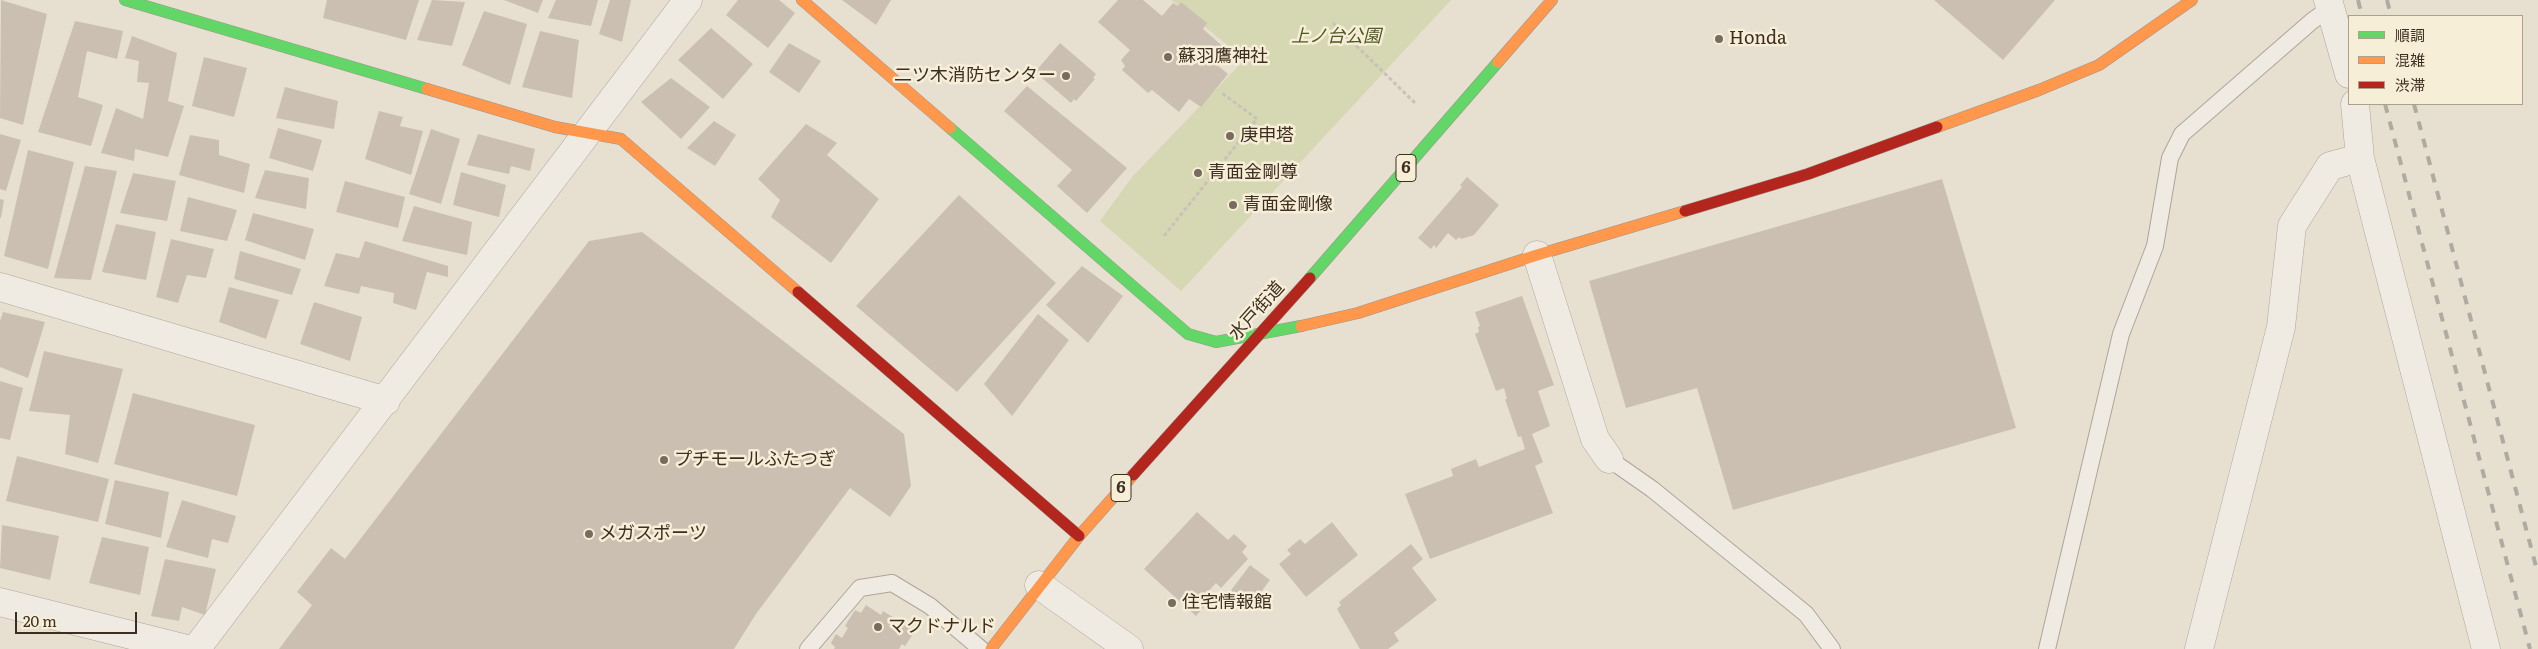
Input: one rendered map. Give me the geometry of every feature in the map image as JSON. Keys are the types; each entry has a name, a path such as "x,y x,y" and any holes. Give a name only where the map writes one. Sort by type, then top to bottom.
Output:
{"main road":[{"path":"125,0 555,126 621,139 1078,536"},
{"path":"802,0 1188,334 1216,342 1260,336 1358,314 1537,255 1808,174 2039,90 2099,65 2192,0"},
{"name":"水戸街道","path":"991,649 1078,536 1187,413 1260,336 1552,0"}],"street":[{"path":"196,649 386,401 688,0"},
{"path":"2329,4 2348,70"},
{"path":"2355,105 2360,158 2486,649"},
{"path":"2199,649 2281,327 2292,226 2330,166 2360,158"},
{"path":"1537,255 1595,439 1609,459"},
{"path":"0,286 386,401"},
{"path":"1039,585 1129,649"},
{"path":"0,602 187,649"}],"lane":[{"path":"2047,649 2121,334 2155,246 2170,158 2182,134 2329,4"},
{"path":"1609,459 1652,489 1806,614 1832,649"},
{"path":"808,649 860,588 892,583 930,606 981,649"}],"path":[{"path":"1333,22 1441,127"},
{"path":"1164,236 1257,119 1222,93"}],"green space":[{"name":"上ノ台公園","path":"1171,0 1451,0 1181,291 1100,221 1132,177 1245,59"}],"building":[{"path":"1,0 47,14 23,125 0,118"},
{"path":"327,0 419,0 406,40 323,18"},
{"path":"432,0 465,2 452,46 417,40"},
{"path":"504,0 543,0 538,13"},
{"path":"556,0 598,0 591,26 548,18"},
{"path":"610,0 631,0 622,42 599,34"},
{"path":"738,0 779,0 795,13 768,48 726,15"},
{"path":"842,0 891,0 876,25"},
{"path":"1118,0 1143,0 1162,16 1173,3 1178,6 1181,2 1207,23 1203,29 1228,51 1217,65 1228,74 1201,107 1189,99 1179,112 1152,90 1148,93 1122,70 1125,66 1121,60 1130,50 1098,22"},
{"path":"1934,0 2055,0 2003,60"},
{"path":"484,11 527,24 510,85 462,65"},
{"path":"75,21 123,31 117,59 87,51 78,97 103,105 91,146 38,132"},
{"path":"711,28 753,64 723,99 678,60"},
{"path":"540,31 579,40 572,98 522,87"},
{"path":"132,36 177,53 168,101 184,106 168,157 135,149 134,161 101,153 116,108 143,119 149,83 137,82 139,61 125,58"},
{"path":"789,43 821,61 799,93 769,72"},
{"path":"1060,43 1096,74 1093,78 1095,79 1076,101 1074,99 1071,103 1035,72"},
{"path":"204,57 247,68 234,117 192,106"},
{"path":"671,78 710,107 681,139 641,102"},
{"path":"1027,86 1127,168 1087,213 1057,186 1072,170 1004,111"},
{"path":"285,87 338,101 334,129 276,118"},
{"path":"379,111 403,117 400,126 423,131 411,175 365,159"},
{"path":"714,121 736,135 715,166 687,148"},
{"path":"806,124 837,143 827,155 879,199 831,263 771,217 780,200 758,179"},
{"path":"278,128 322,140 313,171 269,158"},
{"path":"431,129 460,139 441,204 409,194"},
{"path":"0,134 21,140 6,191 0,189"},
{"path":"478,134 535,149 530,171 511,166 509,174 467,165"},
{"path":"190,135 219,140 219,155 250,164 244,193 179,175"},
{"path":"28,150 74,162 48,269 4,256"},
{"path":"85,166 117,171 91,280 54,278"},
{"path":"265,170 309,178 306,209 255,198"},
{"path":"461,172 506,185 499,217 453,205"},
{"path":"133,173 176,181 167,221 120,213"},
{"path":"1467,177 1499,205 1474,235 1461,239 1459,237 1456,240 1448,233 1436,248 1434,245 1431,249 1418,238 1462,187 1460,185"},
{"path":"1942,179 2016,428 1733,510 1697,388 1626,408 1589,281"},
{"path":"345,181 405,197 398,228 336,212"},
{"path":"959,195 1056,283 957,392 856,306"},
{"path":"188,197 237,210 227,241 180,231"},
{"path":"0,199 4,200 1,218 0,218"},
{"path":"414,206 472,222 467,255 402,241"},
{"path":"253,213 314,229 305,260 245,240"},
{"path":"116,224 156,232 146,280 102,272"},
{"name":"プチモールふたつぎ","path":"642,232 904,434 911,486 890,517 850,488 756,614 734,649 279,649 312,605 297,592 331,548 345,559 589,241"},
{"path":"171,239 214,249 206,278 187,275 178,303 156,297"},
{"path":"365,241 448,266 448,277 427,272 416,310 393,303 394,293 361,286 359,294 324,286 336,253 359,258"},
{"path":"240,251 301,269 292,295 234,279"},
{"path":"1082,266 1123,296 1088,343 1046,305"},
{"path":"229,287 279,300 266,339 219,322"},
{"path":"1522,296 1554,385 1538,391 1550,426 1532,434 1543,462 1535,466 1553,513 1430,559 1405,494 1453,476 1451,469 1476,459 1479,467 1525,449 1521,436 1518,437 1505,399 1507,399 1504,388 1496,391 1475,334 1479,332 1478,327 1480,326 1475,312"},
{"path":"314,302 362,317 350,361 300,344"},
{"path":"3,312 45,322 28,378 0,367 0,321"},
{"path":"1038,314 1069,340 1012,416 984,384"},
{"path":"44,351 123,369 98,463 65,454 70,415 29,411"},
{"path":"0,381 23,388 10,440 0,438"},
{"path":"133,393 255,425 237,496 114,464"},
{"path":"17,456 109,479 98,522 6,501"},
{"path":"115,480 169,492 161,538 105,524"},
{"path":"182,500 236,516 228,543 212,539 208,558 166,547"},
{"path":"1197,512 1228,540 1234,534 1247,546 1242,552 1248,559 1221,588 1216,583 1204,596 1209,601 1196,616 1144,569"},
{"path":"1332,522 1358,555 1306,597 1279,564 1291,554 1287,550 1300,539 1305,544"},
{"path":"2,525 59,536 50,580 0,568"},
{"path":"102,537 149,547 140,595 89,583"},
{"path":"1411,544 1423,559 1412,568 1437,600 1394,633 1399,641 1388,649 1360,649 1337,609 1341,605 1339,602"},
{"path":"165,559 216,569 205,615 182,607 179,621 151,616"},
{"path":"1250,565 1270,580 1246,612 1226,597"},
{"name":"マクドナルド","path":"866,605 881,615 883,611 915,631 905,646 902,644 899,649 834,649 835,647 831,643 836,634 842,638 848,628 845,626 855,610 861,613"}],"railway":[{"path":"2358,0 2362,15"},
{"path":"2387,0 2391,15"},
{"path":"2385,105 2530,649"},
{"path":"2414,105 2538,574"}],"traffic: fast":[{"path":"125,0 427,89"},
{"path":"1310,278 1498,62"},
{"path":"950,128 1188,334 1216,342 1301,326"}],"traffic: slow":[{"path":"802,0 950,128"},
{"path":"1498,62 1552,0"},
{"path":"1937,127 2039,90 2099,65 2192,0"},
{"path":"427,89 555,127 621,139 798,292"},
{"path":"1301,326 1358,313 1537,255 1685,211"},
{"path":"991,649 1079,536 1133,475"}],"traffic: jam":[{"path":"1685,211 1808,174 1937,127"},
{"path":"1133,475 1310,278"},
{"path":"798,292 1079,536"}],"place":[{"name":"Honda","path":"1719,39"},
{"name":"蘇羽鷹神社","path":"1168,57"},
{"name":"二ツ木消防センター","path":"1066,76"},
{"name":"庚申塔","path":"1230,136"},
{"name":"青面金剛尊","path":"1198,173"},
{"name":"青面金剛像","path":"1233,205"},
{"name":"プチモールふたつぎ","path":"664,460"},
{"name":"メガスポーツ","path":"589,534"},
{"name":"住宅情報館","path":"1172,603"},
{"name":"マクドナルド","path":"878,627"}]}
